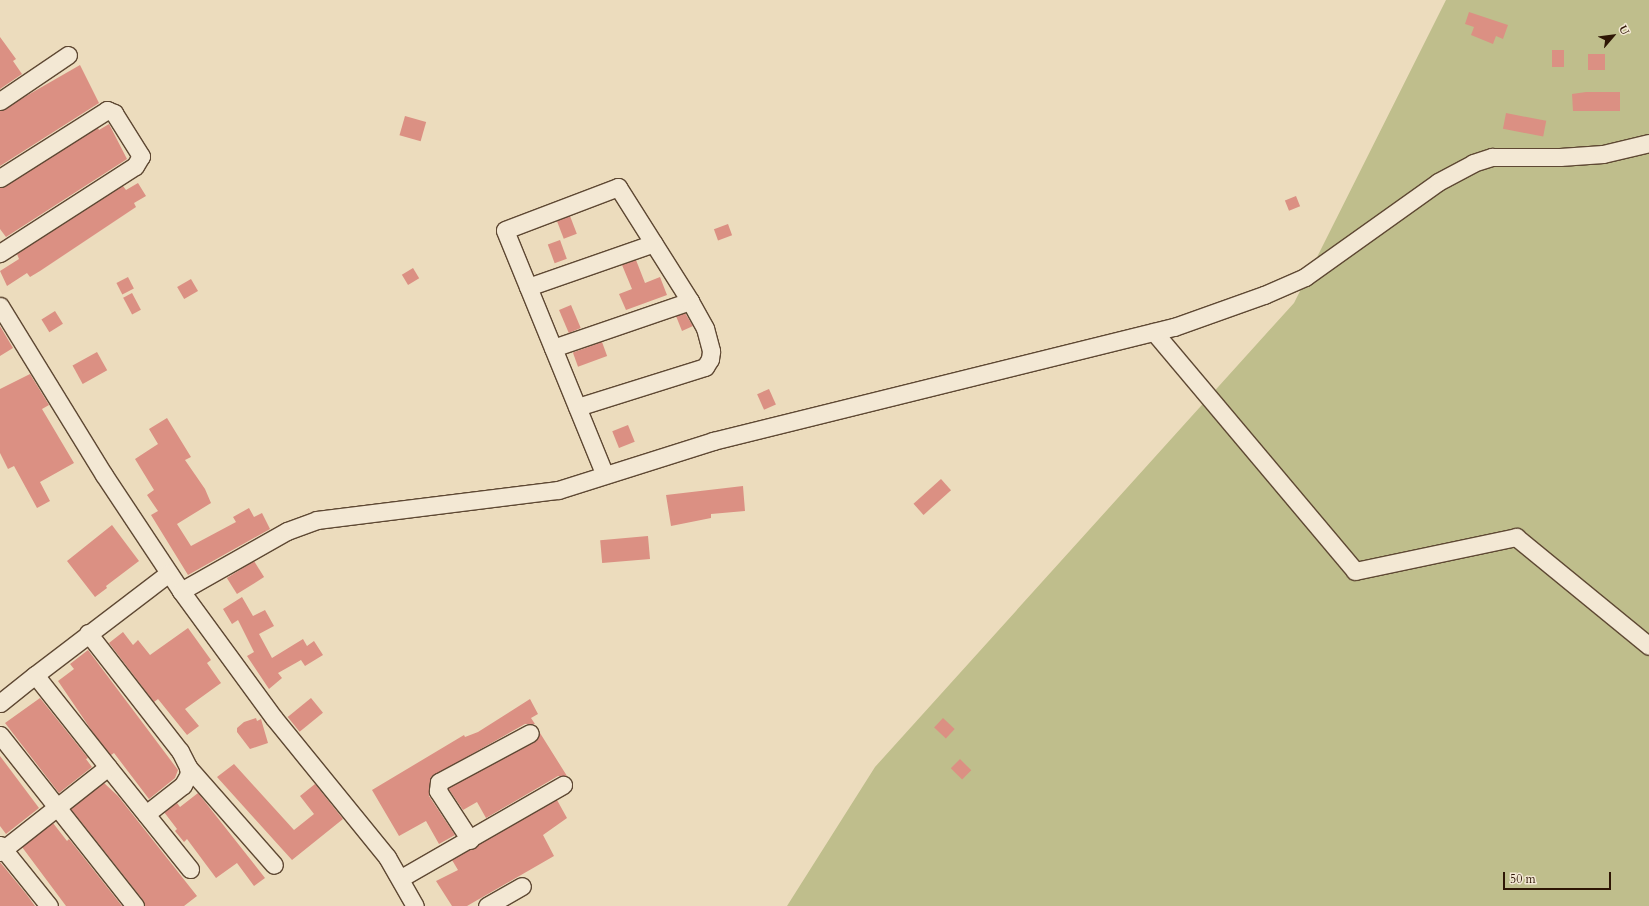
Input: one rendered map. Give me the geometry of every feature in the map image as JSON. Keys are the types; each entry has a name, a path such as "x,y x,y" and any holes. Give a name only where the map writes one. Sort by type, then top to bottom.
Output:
{"street":[{"path":"0,101 68,55"},
{"path":"0,178 107,110 114,113 141,156 135,166 0,253"},
{"path":"181,591 287,531 317,520 558,490 601,474 713,441 1154,332 1227,309 1305,277 1438,182 1473,162 1492,157 1560,157 1603,154 1649,143"},
{"path":"577,407 705,367 710,359 710,342 690,301 618,188 505,230 577,407 601,474"},
{"path":"528,287 654,243"},
{"path":"553,348 690,301"},
{"path":"0,306 104,475 181,591 265,706 401,878 415,906"},
{"path":"1154,332 1355,571 1516,537 1649,646"},
{"path":"0,704 88,633 170,573"},
{"path":"88,633 180,751 188,767 274,865"},
{"path":"35,675 190,869"},
{"path":"470,840 438,791 439,782 530,733"},
{"path":"0,735 56,809 135,906"},
{"path":"49,906 1,849 56,809 108,767"},
{"path":"146,814 183,785 189,774 188,767"},
{"path":"401,878 470,840 563,784"},
{"path":"487,906 522,886"}],"shaded area":[{"path":"1446,0 1649,0 1649,906 787,906 875,767 1294,303"}],"building":[{"path":"1469,12 1508,25 1503,39 1496,36 1493,44 1471,35 1474,27 1465,24"},
{"path":"0,37 16,59 13,61 22,74 0,89"},
{"path":"1552,50 1564,50 1564,67 1552,67"},
{"path":"1588,54 1605,54 1605,70 1588,70"},
{"path":"80,65 99,103 0,166 0,111"},
{"path":"1586,92 1620,92 1620,111 1573,111 1572,94"},
{"path":"1506,113 1546,121 1543,137 1503,129"},
{"path":"405,116 426,122 421,141 399,135"},
{"path":"109,124 127,159 6,237 0,229 0,188 98,128 99,130"},
{"path":"138,183 146,196 134,203 136,207 40,271 30,277 27,273 7,286 0,271 19,259 17,254 123,186 126,190"},
{"path":"1296,196 1300,206 1289,211 1285,200"},
{"path":"570,216 577,234 564,239 557,221"},
{"path":"728,224 732,235 718,240 714,229"},
{"path":"560,240 567,259 555,263 548,244"},
{"path":"636,260 645,283 660,277 667,295 626,310 619,294 632,289 622,265"},
{"path":"413,268 419,278 408,285 402,275"},
{"path":"128,277 134,289 122,294 116,283"},
{"path":"191,279 198,291 184,299 177,287"},
{"path":"132,293 141,310 132,314 123,298"},
{"path":"571,305 581,328 569,333 559,310"},
{"path":"55,311 63,324 49,332 41,319"},
{"path":"685,313 693,326 682,331 676,316"},
{"path":"0,326 13,348 0,356"},
{"path":"602,342 607,356 578,367 573,353"},
{"path":"97,352 107,370 83,384 73,366"},
{"path":"30,374 49,405 42,409 74,463 40,482 50,501 37,508 14,466 8,469 0,453 0,389"},
{"path":"769,389 776,405 764,410 757,394"},
{"path":"167,418 191,457 185,460 205,489 211,503 177,524 191,546 236,522 233,517 249,508 254,517 262,513 270,529 188,575 151,515 158,511 147,495 154,490 135,459 158,444 149,429"},
{"path":"628,425 635,442 619,448 612,431"},
{"path":"941,479 951,490 924,515 914,504"},
{"path":"743,486 745,511 711,514 711,518 671,526 666,495"},
{"path":"112,525 139,561 106,586 107,588 95,597 67,561"},
{"path":"648,536 650,559 602,563 600,540"},
{"path":"254,561 264,577 237,594 227,578"},
{"path":"242,597 253,616 265,610 274,626 259,634 272,658 303,639 307,646 314,641 323,655 305,666 301,660 278,673 282,678 269,689 247,656 254,652 238,620 232,624 223,609"},
{"path":"188,628 211,660 207,663 221,683 185,709 199,726 187,735 158,699 154,702 109,643 123,632 133,645 138,640 150,655"},
{"path":"88,650 178,770 175,778 149,799 114,753 111,755 94,734 58,681 74,669 70,664"},
{"path":"40,698 88,758 86,759 92,767 59,793 5,723"},
{"path":"311,698 323,713 300,732 288,717"},
{"path":"530,699 538,714 531,718 535,724 525,724 431,777 429,796 455,835 439,844 426,821 399,836 372,790 464,735 465,737 478,732"},
{"path":"256,718 257,721 261,719 268,743 250,749 237,732 237,728 244,722"},
{"path":"943,718 955,729 946,738 934,728"},
{"path":"540,733 567,776 558,776 486,818 477,802 463,810 448,788 535,742"},
{"path":"0,756 39,808 6,834 0,826"},
{"path":"960,759 971,770 962,780 951,768"},
{"path":"234,764 294,830 314,814 300,796 315,784 343,819 292,860 217,777"},
{"path":"104,783 118,796 197,896 184,906 145,906 143,900 71,809"},
{"path":"198,793 265,878 254,886 237,863 216,878 187,839 184,842 175,831 177,829 164,812 177,803 180,807"},
{"path":"557,800 567,818 543,835 554,856 467,906 452,906 436,881 458,870 452,860"},
{"path":"53,823 67,841 69,839 122,906 66,906 22,847"},
{"path":"0,862 27,895 35,906 0,906"}]}
